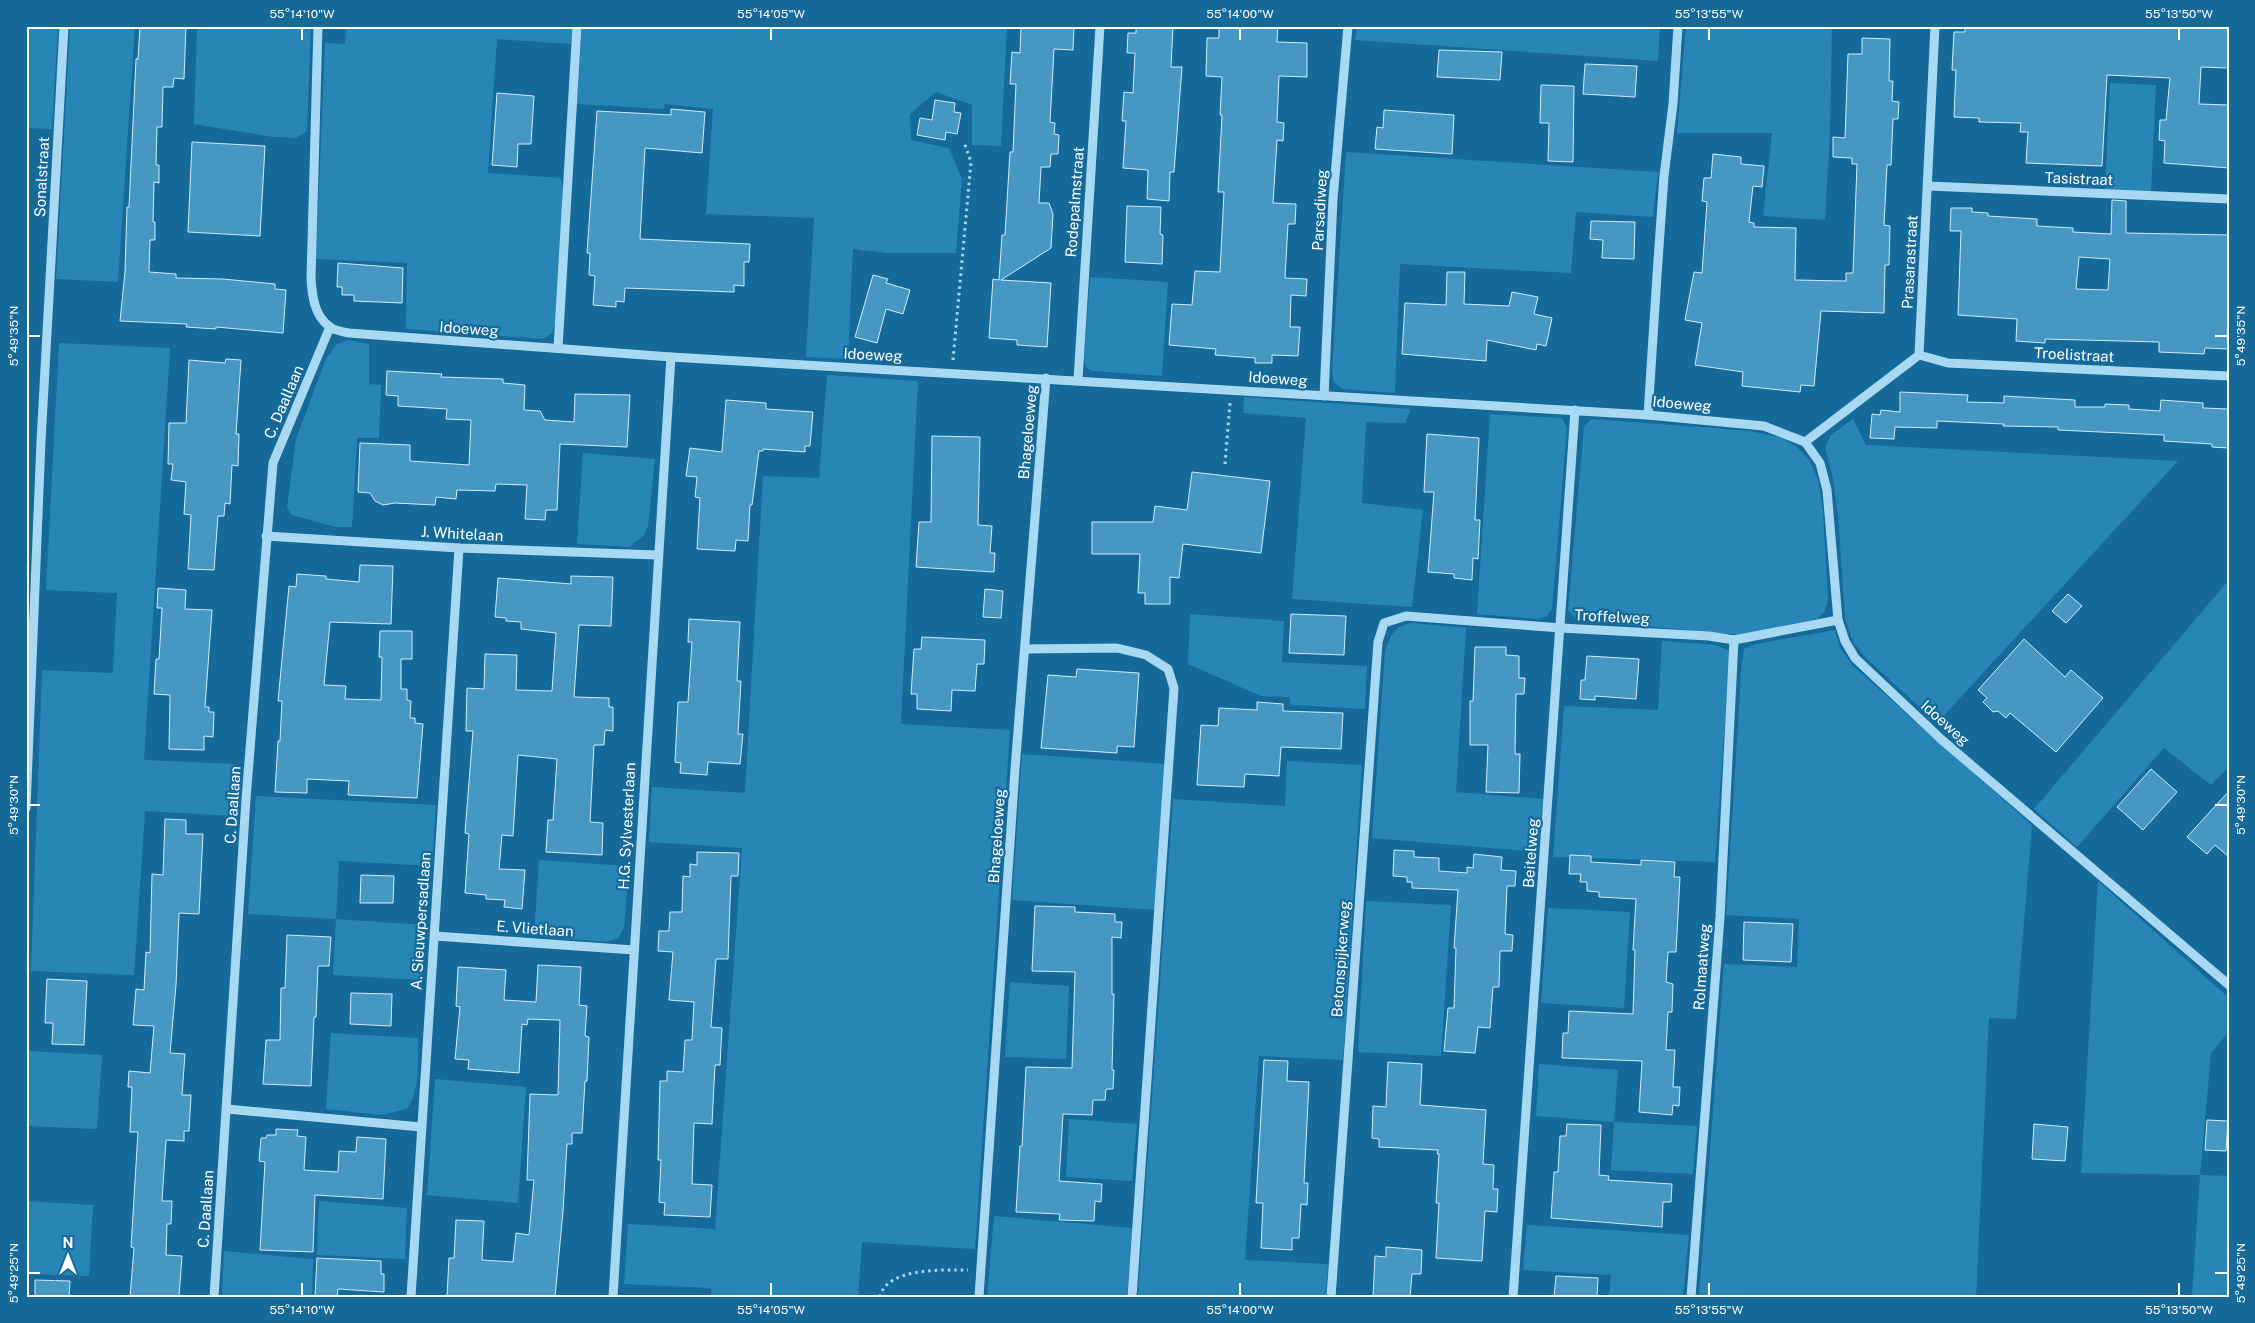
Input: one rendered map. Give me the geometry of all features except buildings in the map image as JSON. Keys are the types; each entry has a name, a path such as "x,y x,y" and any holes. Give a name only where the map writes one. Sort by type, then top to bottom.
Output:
{"street":[{"name":"Sonalstraat","path":"26,808 41,441 64,26"},
{"path":"318,26 311,278 316,308 330,327"},
{"path":"558,348 577,26"},
{"name":"Rodepalmstraat","path":"1078,380 1100,26"},
{"name":"Parsadiweg","path":"1324,396 1333,199 1348,26"},
{"path":"1648,415 1658,256 1673,104 1678,26"},
{"name":"Prasarastraat","path":"1919,355 1936,26"},
{"name":"Tasistraat","path":"1928,186 2229,200"},
{"name":"Idoeweg","path":"330,327 349,333 390,338 671,357 1575,410 1764,426 1805,442 1820,463 1831,517 1838,620 1845,641 1854,658 1942,740 2229,985"},
{"name":"C. Daallaan","path":"214,1297 247,789 266,536 274,463 330,327"},
{"path":"1805,442 1919,355"},
{"name":"Troelistraat","path":"1919,355 1948,363 2229,376"},
{"name":"H.G. Sylvesterlaan","path":"613,1297 657,555 671,357"},
{"name":"Bhageloeweg","path":"979,1297 1046,378"},
{"name":"Beitelweg","path":"1513,1297 1575,410"},
{"name":"J. Whitelaan","path":"266,536 458,548 657,555"},
{"name":"A. Sieuwpersadlaan","path":"411,1297 458,548"},
{"name":"Troffelweg","path":"1384,623 1406,616 1561,628 1709,636 1734,640 1838,620"},
{"name":"Betonspijkerweg","path":"1331,1297 1378,642 1384,623"},
{"name":"Rolmaatweg","path":"1691,1297 1720,917 1734,640"},
{"path":"1025,650 1117,648 1146,654 1168,669 1174,688 1132,1297"},
{"name":"E. Vlietlaan","path":"435,936 634,950"},
{"path":"227,1110 421,1127"}],"path":[{"path":"951,373 971,162 964,142"},
{"path":"1225,464 1231,390"},
{"path":"880,1297 886,1286 896,1278 910,1274 931,1270 981,1270"}],"shaded area":[{"path":"26,26 58,26 52,129 26,128"},
{"path":"70,26 135,26 118,282 56,279"},
{"path":"197,26 311,26 307,131 296,138 273,137 194,124"},
{"path":"346,26 573,26 571,44 497,39 488,173 561,178 563,194 556,320 552,333 543,339 406,329 407,263 316,259 325,43 345,44"},
{"path":"582,26 1007,26 1001,146 972,145 972,105 936,92 910,114 911,140 949,148 962,179 956,253 887,253 853,249 848,359 806,357 814,218 706,214 713,109 665,104 664,109 577,104"},
{"path":"1357,26 1660,26 1658,61 1355,40"},
{"path":"1686,26 1832,26 1830,133 1825,220 1763,216 1772,133 1677,133"},
{"path":"2110,83 2156,85 2151,192 2105,190"},
{"path":"1346,152 1658,172 1653,217 1576,212 1571,273 1400,264 1395,393 1342,389 1334,382 1332,370"},
{"path":"1090,277 1168,282 1162,376 1092,371 1087,368 1084,361"},
{"path":"348,340 369,344 369,384 381,385 379,438 357,438 352,527 335,527 292,515 287,508 296,439 326,359 337,344"},
{"path":"59,343 170,348 144,760 237,764 233,816 145,811 134,975 31,971 42,670 113,673 117,593 46,590"},
{"path":"827,375 918,381 901,724 1010,730 975,1249 862,1242 858,1297 711,1297 711,1288 624,1284 628,1224 715,1229 742,848 649,842 652,787 745,793 763,476 819,478"},
{"path":"1244,397 1411,409 1405,423 1366,422 1362,503 1423,510 1412,607 1292,599 1306,418 1243,413"},
{"path":"1490,414 1562,418 1567,428 1552,609 1547,616 1538,619 1477,614"},
{"path":"1592,419 1751,431 1782,438 1798,448 1810,461 1818,480 1823,510 1828,600 1825,611 1817,619 1742,635 1577,620 1568,610 1584,426"},
{"path":"1853,419 1866,445 2178,461 1937,723 1865,657 1853,642 1845,619 1838,514 1832,473 1825,448 1831,435"},
{"path":"583,453 655,459 648,526 643,536 630,547 577,544"},
{"path":"2229,580 2229,766 2211,785 2164,748 2077,847 2034,809"},
{"path":"1190,614 1284,621 1282,662 1367,666 1365,709 1290,705 1290,697 1261,696 1188,664"},
{"path":"1411,623 1466,628 1456,792 1543,799 1538,852 1372,838 1385,651 1394,632 1400,627"},
{"path":"1835,630 1840,648 1853,666 2032,825 2016,1019 1989,1018 1976,1297 1699,1297 1724,964 1797,967 1799,919 1726,915 1744,649 1756,644"},
{"path":"1662,641 1716,645 1730,651 1715,862 1553,857 1564,706 1658,710"},
{"path":"1022,754 1165,764 1155,910 1012,900"},
{"path":"1287,761 1362,765 1343,1060 1259,1056 1245,1260 1328,1264 1326,1297 1172,1297 1138,1295 1173,799 1285,806"},
{"path":"256,796 436,805 432,866 339,861 336,919 248,914"},
{"path":"539,860 629,866 624,928 618,938 606,942 534,936"},
{"path":"2098,881 2229,998 2229,1032 2211,1053 2200,1175 2081,1173"},
{"path":"1366,901 1451,905 1441,1056 1358,1052"},
{"path":"1548,908 1630,912 1624,1008 1541,1003"},
{"path":"336,919 425,925 422,980 333,975"},
{"path":"1010,982 1069,986 1066,1059 1005,1057"},
{"path":"331,1033 418,1038 416,1084 407,1109 381,1115 326,1109"},
{"path":"29,1051 102,1055 97,1129 26,1126"},
{"path":"1539,1064 1618,1070 1614,1122 1536,1116"},
{"path":"435,1079 526,1087 518,1203 427,1195"},
{"path":"1069,1119 1137,1124 1132,1181 1066,1177"},
{"path":"1614,1122 1697,1126 1693,1174 1611,1170"},
{"path":"2200,1175 2229,1176 2229,1297 2192,1297"},
{"path":"26,1201 93,1205 89,1276 26,1274"},
{"path":"319,1201 407,1208 405,1259 317,1255"},
{"path":"994,1216 1132,1228 1127,1297 987,1297"},
{"path":"1527,1225 1689,1235 1683,1297 1609,1297 1611,1275 1523,1270"},
{"path":"224,1251 313,1259 312,1297 222,1297"}]}
